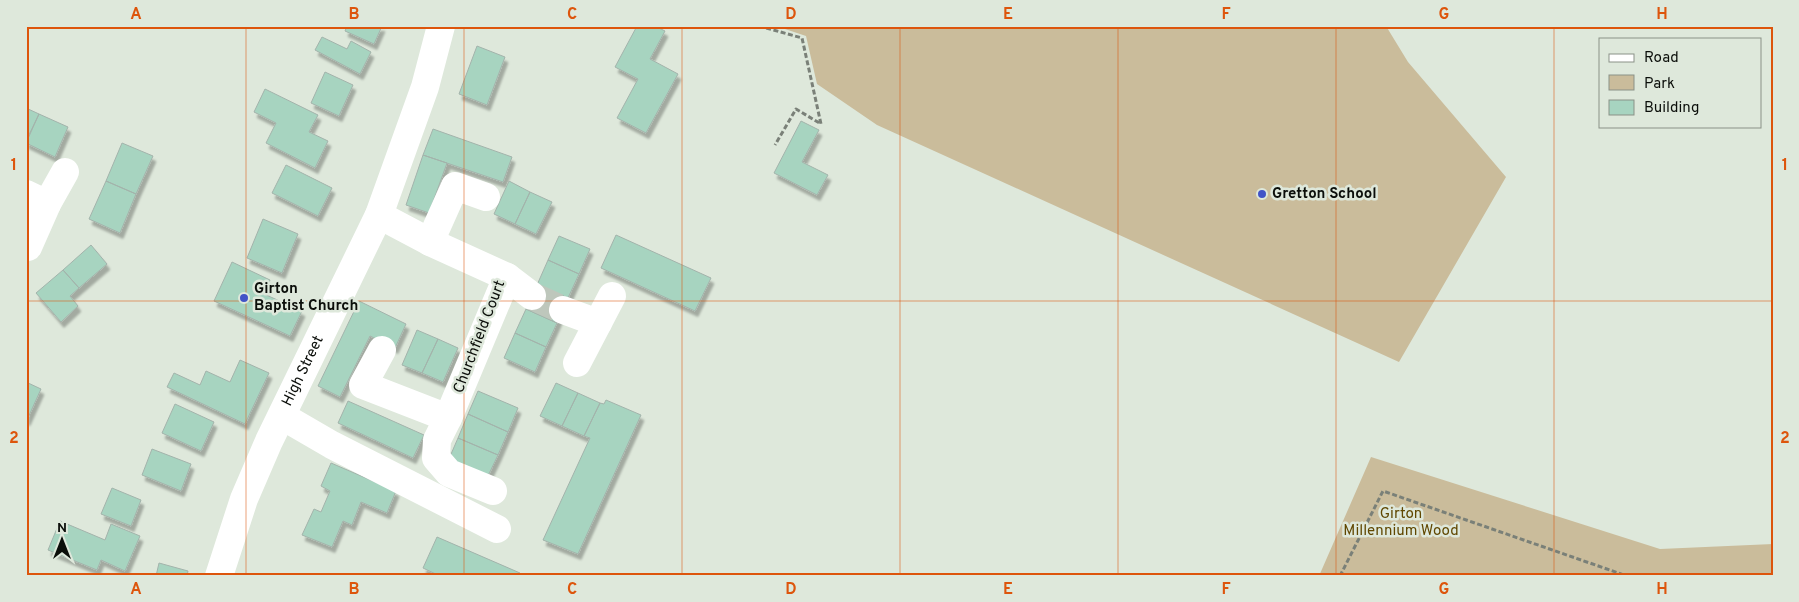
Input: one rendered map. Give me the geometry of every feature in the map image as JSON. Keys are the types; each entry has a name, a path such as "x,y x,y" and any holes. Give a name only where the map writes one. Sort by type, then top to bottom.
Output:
{"street":[{"name":"High Street","path":"219,576 244,499 379,215 425,87 441,26"},
{"path":"28,247 37,199 65,172"},
{"path":"430,242 455,186 486,197"},
{"name":"Churchfield Court","path":"379,215 430,242 506,276 448,418 437,440 436,458 449,472 492,492"},
{"path":"506,276 532,296"},
{"path":"577,363 612,296"},
{"path":"563,310 598,323"},
{"path":"382,350 363,385 448,418"},
{"path":"282,416 332,445 497,529"}],"path":[{"path":"759,26 802,38 821,124 796,109 775,145"},
{"path":"1340,576 1383,491 1626,576"}],"green space":[{"name":"Gretton School","path":"776,26 1386,26 1408,62 1506,177 1399,362 877,125 817,84 806,36"},
{"name":"Girton Millennium Wood","path":"1371,457 1660,549 1773,544 1773,576 1319,576"}],"building":[{"path":"347,26 382,26 374,44 345,31"},
{"path":"637,26 655,26 665,31 650,59 678,74 646,133 617,118 638,79 615,67"},
{"path":"322,37 347,49 351,41 371,52 360,74 315,50"},
{"path":"477,46 505,57 487,105 459,94"},
{"path":"325,72 353,85 339,116 311,103"},
{"path":"265,89 318,115 309,132 328,141 315,168 266,143 276,123 254,112"},
{"path":"26,108 39,114 26,141"},
{"path":"39,114 68,127 55,157 26,143"},
{"path":"801,121 819,130 802,162 828,175 817,195 774,173"},
{"path":"433,129 512,157 503,182 423,155"},
{"path":"122,143 153,156 136,194 106,181"},
{"path":"423,155 447,163 429,213 406,205"},
{"path":"286,165 332,188 318,216 272,193"},
{"path":"106,181 136,194 120,233 89,219"},
{"path":"509,181 530,192 515,224 494,214"},
{"path":"530,192 552,202 536,234 515,224"},
{"path":"263,219 298,234 282,273 247,258"},
{"path":"616,235 711,278 695,311 601,268"},
{"path":"559,236 590,249 579,274 548,260"},
{"path":"91,245 107,264 79,288 63,270"},
{"path":"548,260 579,274 568,298 537,285"},
{"name":"Girton Baptist Church","path":"232,262 270,280 264,294 302,311 290,336 214,301"},
{"path":"63,270 79,288 70,296 78,306 61,322 36,293"},
{"path":"537,285 568,298 557,323 526,309"},
{"path":"359,301 406,324 395,348 370,336 340,397 318,386"},
{"path":"526,309 557,323 546,347 515,333"},
{"path":"417,330 438,339 422,373 402,365"},
{"path":"515,333 546,347 535,372 504,358"},
{"path":"438,339 458,348 443,382 422,373"},
{"path":"240,360 269,373 245,424 167,387 174,373 200,385 206,371 230,382"},
{"path":"26,382 41,389 27,420 26,420"},
{"path":"556,383 578,393 562,426 540,416"},
{"path":"478,391 518,408 508,432 468,414"},
{"path":"578,393 600,403 584,436 562,426"},
{"path":"606,400 641,415 578,554 543,540 590,438 584,436 600,403 604,404"},
{"path":"348,401 424,435 413,458 338,423"},
{"path":"175,404 214,422 201,451 162,433"},
{"path":"468,414 508,432 498,455 458,438"},
{"path":"458,438 498,455 487,478 448,461"},
{"path":"152,449 191,464 181,491 142,475"},
{"path":"331,463 396,491 387,513 361,502 352,525 343,521 332,547 302,535 314,509 321,512 330,491 321,486"},
{"path":"112,488 141,500 131,526 101,514"},
{"path":"60,521 105,540 111,524 140,536 125,571 101,560 97,570 48,550"},
{"path":"437,537 520,573 519,576 440,576 423,568"},
{"path":"159,563 188,571 187,576 156,576"}],"tunnel":[{"path":"532,296 563,310"}],"place":[{"name":"Gretton School","path":"1262,194"},
{"name":"Girton Baptist Church","path":"244,298"}]}
